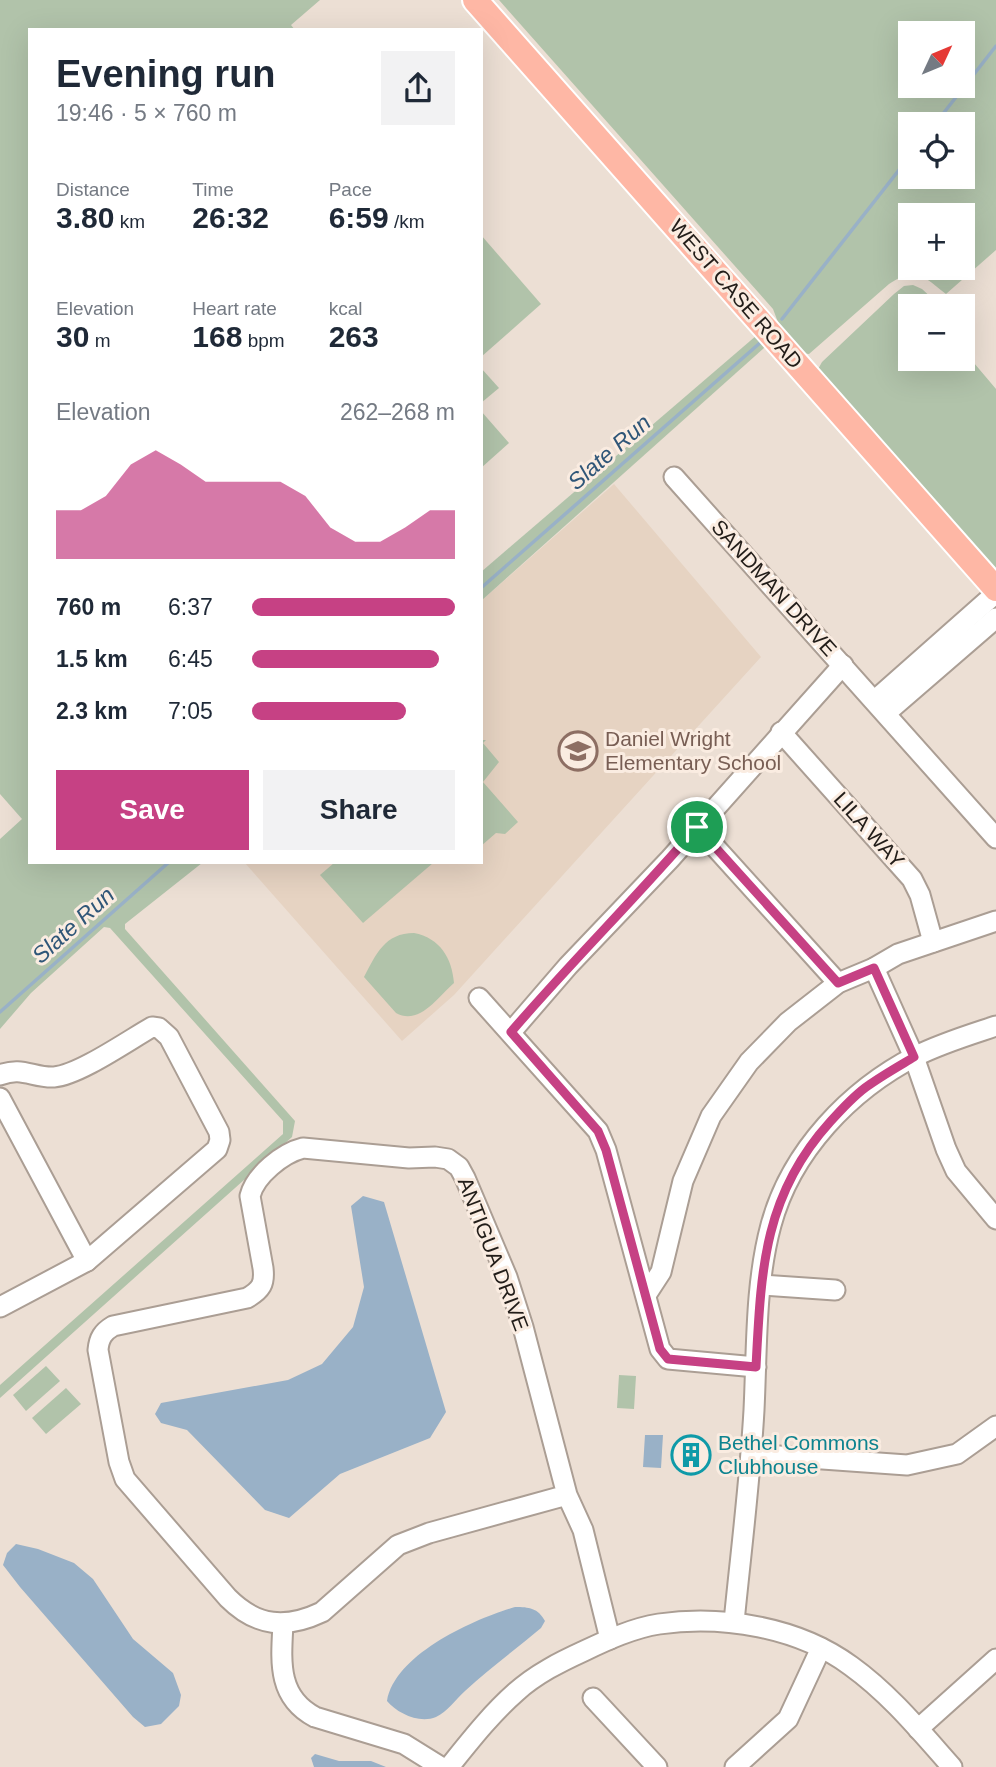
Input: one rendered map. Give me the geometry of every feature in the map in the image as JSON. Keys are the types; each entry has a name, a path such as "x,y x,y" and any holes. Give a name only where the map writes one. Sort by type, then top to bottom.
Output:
{"main road":[{"name":"WEST CASE ROAD","path":"475,0 996,591"}],"street":[{"name":"SANDMAN DRIVE","path":"674,477 996,838"},
{"path":"880,707 996,591"},
{"path":"880,707 996,618"},
{"path":"511,1032 568,965 670,859 843,665"},
{"name":"LILA WAY","path":"781,732 912,879 920,895 933,942"},
{"path":"697,827 838,983"},
{"path":"646,1295 662,1272 683,1181 711,1116 749,1062 788,1022 838,983 874,968 898,954 996,921"},
{"path":"874,968 914,1057 956,1171 996,1219"},
{"path":"479,998 598,1131 606,1150 660,1349 668,1359 756,1367"},
{"path":"734,1622 752,1454 761,1285 771,1225 783,1192 799,1162 819,1134 843,1107 867,1086 914,1057 996,1026"},
{"path":"0,1075 18,1070 44,1076 61,1075 77,1069 152,1027 159,1028 169,1037 219,1132 220,1140 217,1149 87,1261 0,1307"},
{"path":"0,1098 87,1261"},
{"name":"ANTIGUA DRIVE","path":"283,1624 259,1619 235,1605 125,1479 119,1462 100,1361 99,1340 104,1331 113,1326 247,1298 260,1291 264,1280 250,1196 252,1187 283,1157 303,1148 409,1158 435,1157 448,1159 459,1167 510,1288 523,1327 567,1495 583,1530 610,1639"},
{"path":"761,1285 835,1290"},
{"path":"752,1454 907,1465 957,1454 996,1426"},
{"path":"441,1767 404,1744 304,1712 284,1682 283,1624 295,1623 322,1612 398,1545 429,1533 567,1495"},
{"path":"449,1767 480,1728 517,1691 558,1663 610,1639 657,1624 734,1622 780,1632 821,1648 850,1665 893,1702 952,1767"},
{"path":"735,1767 788,1719 821,1648"},
{"path":"918,1729 996,1659"},
{"path":"593,1698 657,1767"}],"shaded area":[{"name":"Daniel Wright Elementary School","path":"614,484 761,657 454,995 402,1041 246,864 483,864 483,599"}],"green space":[{"path":"0,0 320,0 291,25 293,28 28,28 28,864 201,864 125,924 125,929 295,1121 292,1137 0,1398 0,1385 283,1134 283,1121 110,928 104,927 31,993 0,1029 0,839 22,819 0,794"},
{"path":"499,0 996,0 996,250 975,268 975,203 898,203 898,279 809,354 795,349 782,331 773,309"},
{"path":"483,237 541,304 483,355"},
{"path":"928,280 962,280 946,294"},
{"path":"913,285 927,294 898,294 898,371 975,371 975,364 996,389 996,574 817,371 822,362 904,286"},
{"path":"757,335 767,341 765,347 483,599 483,570"},
{"path":"483,370 499,388 483,401"},
{"path":"483,413 509,443 483,466"},
{"path":"483,743 499,762 483,782"},
{"path":"483,782 518,822 505,834 496,833 483,844"},
{"path":"333,864 432,864 363,923 320,875"},
{"path":"414,933 431,939 443,950 451,965 454,983 428,1008 413,1016 404,1016 396,1013 364,977 383,946 396,937"},
{"path":"46,1366 60,1381 26,1411 13,1395"},
{"path":"619,1375 636,1376 634,1409 617,1408"},
{"path":"66,1388 81,1404 46,1434 32,1418"}],"water":[{"path":"363,1196 384,1202 446,1412 430,1438 340,1474 289,1518 265,1510 187,1430 161,1423 155,1414 161,1403 288,1380 322,1364 353,1327 364,1287 351,1206"},
{"path":"645,1435 663,1435 661,1468 643,1467"},
{"path":"16,1544 74,1563 93,1579 133,1639 173,1673 181,1695 179,1706 161,1724 145,1727 133,1717 20,1587 3,1565 7,1553"},
{"path":"515,1607 529,1608 539,1613 545,1621 541,1628 474,1683 444,1712 429,1719 416,1718 396,1710 387,1701 393,1684 420,1654 479,1620"},
{"path":"315,1754 339,1761 371,1761 386,1767 314,1767 311,1758"}],"waterway":[{"name":"Slate Run","path":"944,112 996,46"},
{"name":"Slate Run","path":"782,319 898,171"},
{"name":"Slate Run","path":"483,586 761,342"},
{"name":"Slate Run","path":"0,1012 167,864"}],"place":[{"name":"Daniel Wright Elementary School","path":"578,751"},
{"name":"Bethel Commons Clubhouse","path":"691,1455"}],"route":[{"path":"697,827 838,983 874,968 914,1057 867,1086 843,1107 799,1162 783,1192 771,1225 761,1285 756,1367 668,1359 660,1349 606,1150 598,1131 511,1032 568,965 670,859 697,827"}]}
